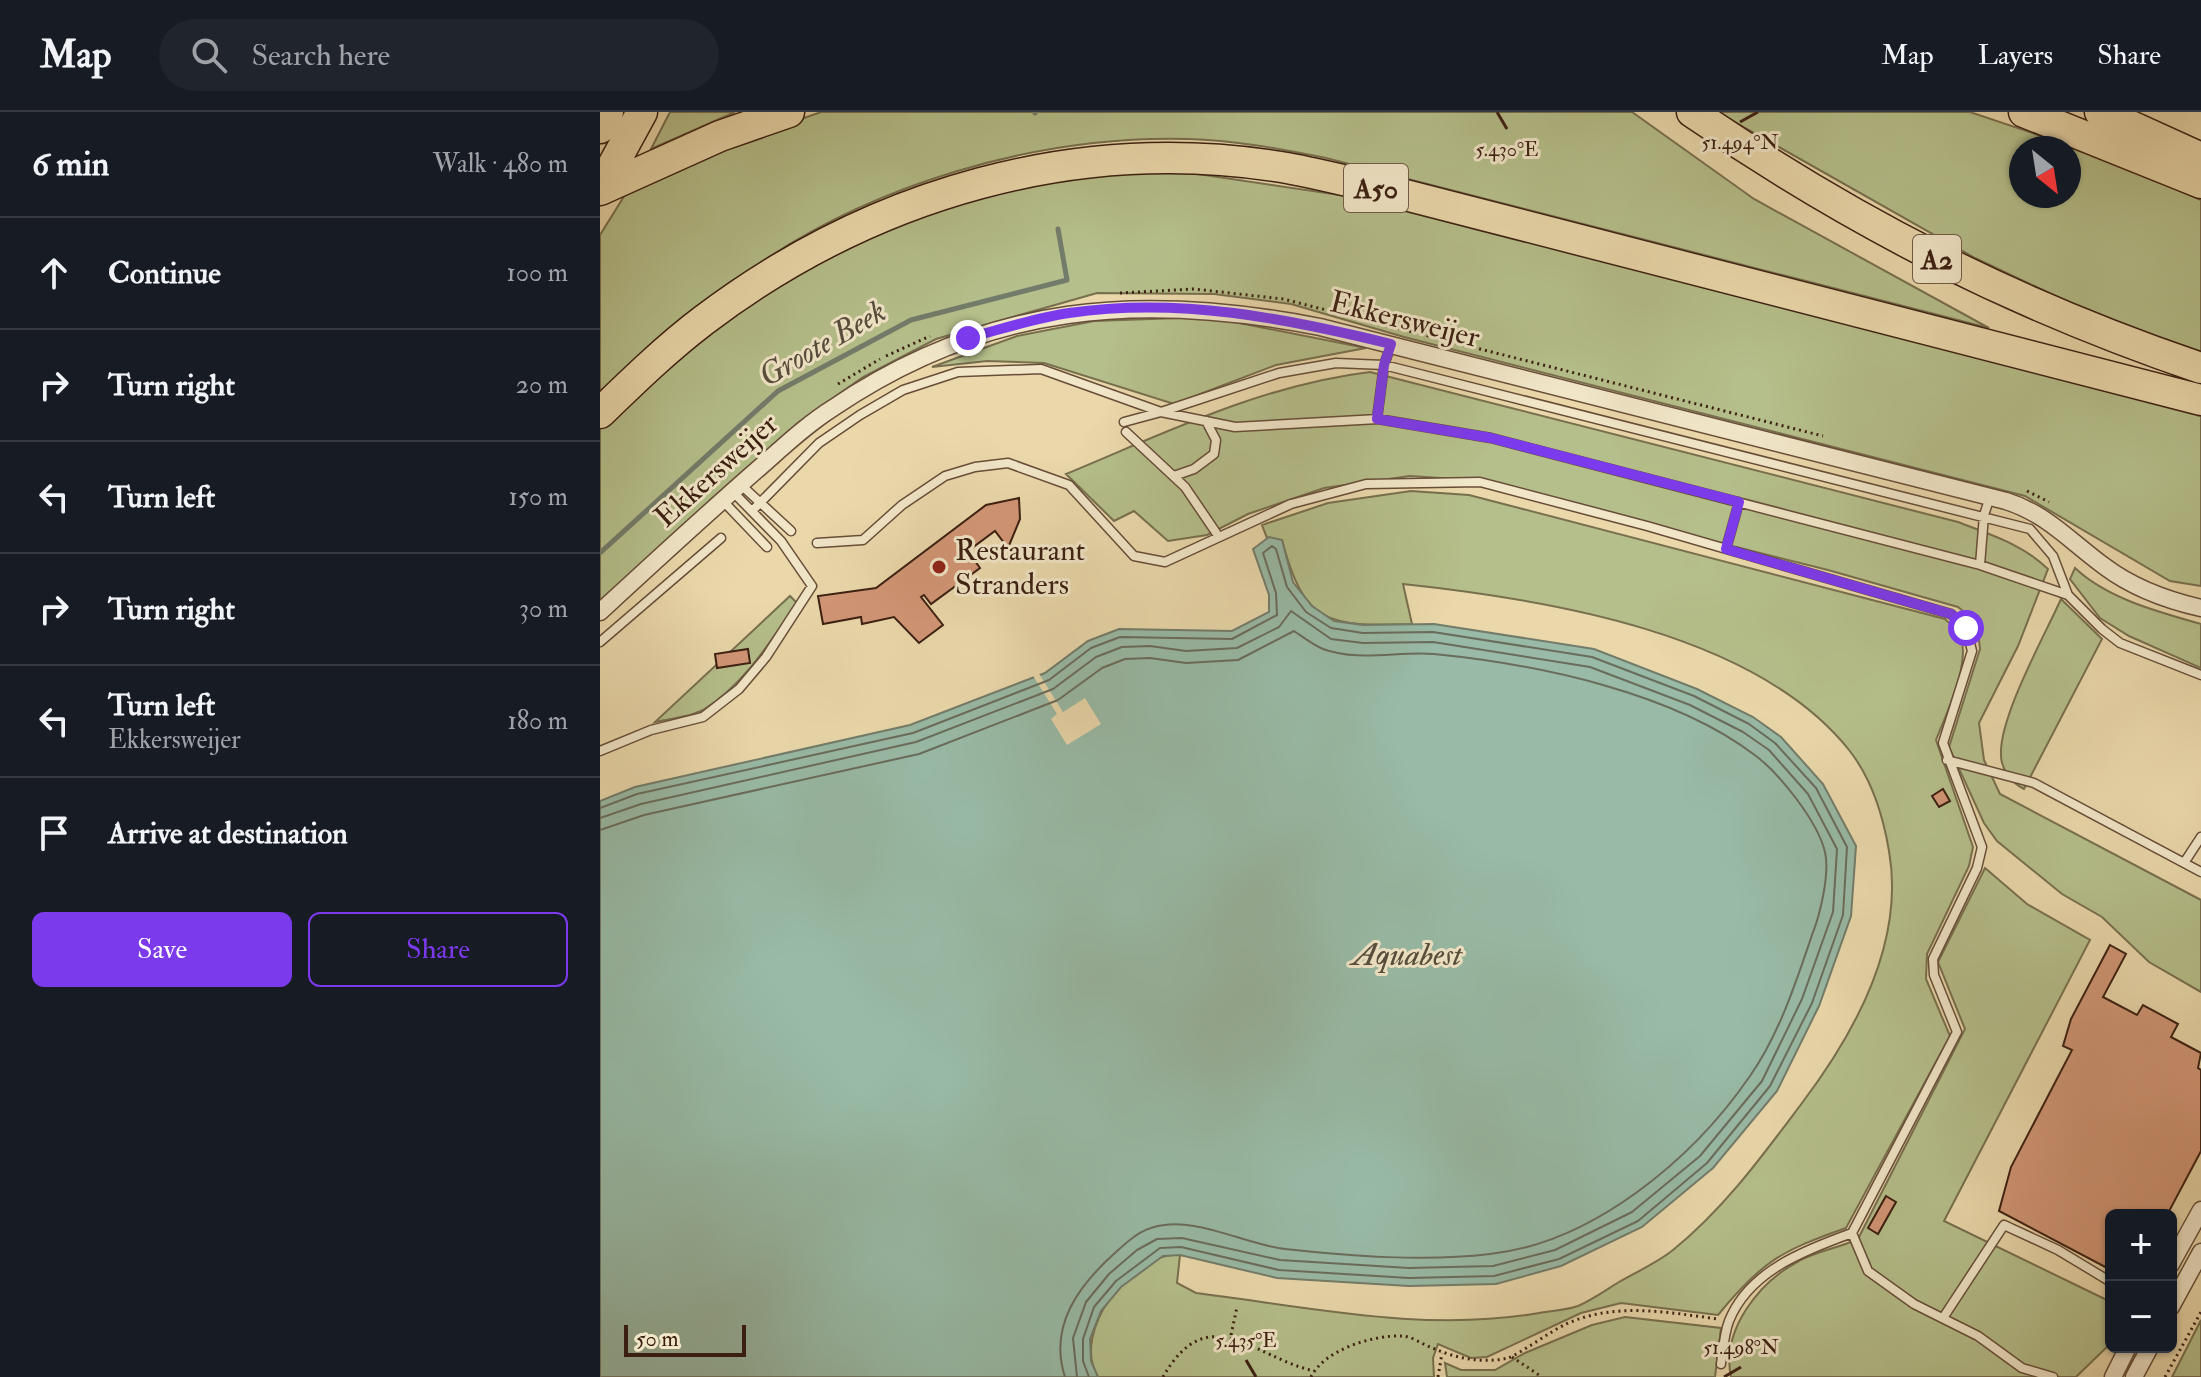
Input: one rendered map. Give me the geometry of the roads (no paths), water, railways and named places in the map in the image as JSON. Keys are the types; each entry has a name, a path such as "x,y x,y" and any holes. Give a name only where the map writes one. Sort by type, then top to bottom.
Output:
{"highway":[{"path":"600,190 642,112"},
{"path":"600,190 720,136 789,112"},
{"name":"A2","path":"1692,112 1802,185 1889,236 2000,290 2139,347 2201,368"},
{"path":"2024,112 2201,183"},
{"path":"2100,112 2201,158"},
{"name":"A50","path":"600,413 703,320 781,267 843,232 963,185 1067,165 1121,159 1197,159 1286,168 1382,189 2201,400"}],"street":[{"name":"Ekkersweijer","path":"600,612 731,492 831,409 889,372 968,338 1028,322 1069,313 1140,307 1244,312 1391,344 1990,497 2034,510 2106,568 2164,600 2201,608"},
{"path":"2177,1253 2201,1210"},
{"path":"2177,1296 2201,1252"},
{"path":"2113,1377 2125,1353"},
{"path":"2134,1377 2147,1353"}],"lane":[{"path":"1377,419 1384,365 1391,344"},
{"path":"1219,537 1174,476 1125,427 1279,373 1336,363 1384,365 2030,529 2053,556 2068,595"},
{"path":"756,508 819,443 903,390 958,372 1041,369 1161,412 1235,427 1377,419 1491,438 1980,565 2068,595 2120,643 2201,675"},
{"path":"1174,476 1194,469 1214,454 1216,440 1206,421"},
{"path":"817,543 863,540 902,505 945,476 975,467 1008,463 1069,485 1134,556 1147,561 1165,562 1291,504 1366,484 1480,482 1951,614 1966,628 1972,651 1943,743 1982,847 1977,868 1933,959 1934,975 1957,1032 1852,1233 1795,1254 1757,1282 1729,1320 1721,1364"},
{"path":"731,492 791,531"},
{"path":"731,492 767,547"},
{"path":"1980,565 1984,515 1990,497"},
{"path":"1726,549 1739,502"},
{"path":"600,751 651,730 703,717 748,679 812,586 756,508"},
{"path":"600,642 721,538"},
{"path":"1947,760 2034,783 2201,872"},
{"path":"2184,863 2201,837"},
{"path":"1943,1318 2004,1225 2058,1250 2109,1281"},
{"path":"1852,1233 1868,1271 1914,1304 1978,1336 2022,1368 2053,1377"}],"water":[{"name":"Aquabest","path":"1269,537 1282,540 1293,582 1312,606 1334,621 1363,625 1434,624 1594,649 1697,689 1753,717 1781,737 1823,784 1856,846 1851,916 1819,1006 1777,1091 1713,1168 1642,1227 1561,1266 1496,1284 1409,1286 1277,1278 1180,1255 1163,1256 1121,1287 1101,1311 1090,1339 1091,1361 1098,1377 600,1377 600,801 635,787 910,725 1045,673 1088,641 1119,629 1232,631 1269,612 1269,595 1253,549"}],"waterway":[{"name":"Groote Beek","path":"600,553 778,391 911,320 1067,280 1058,229"}],"place":[{"name":"Restaurant Stranders","path":"939,567"}]}
